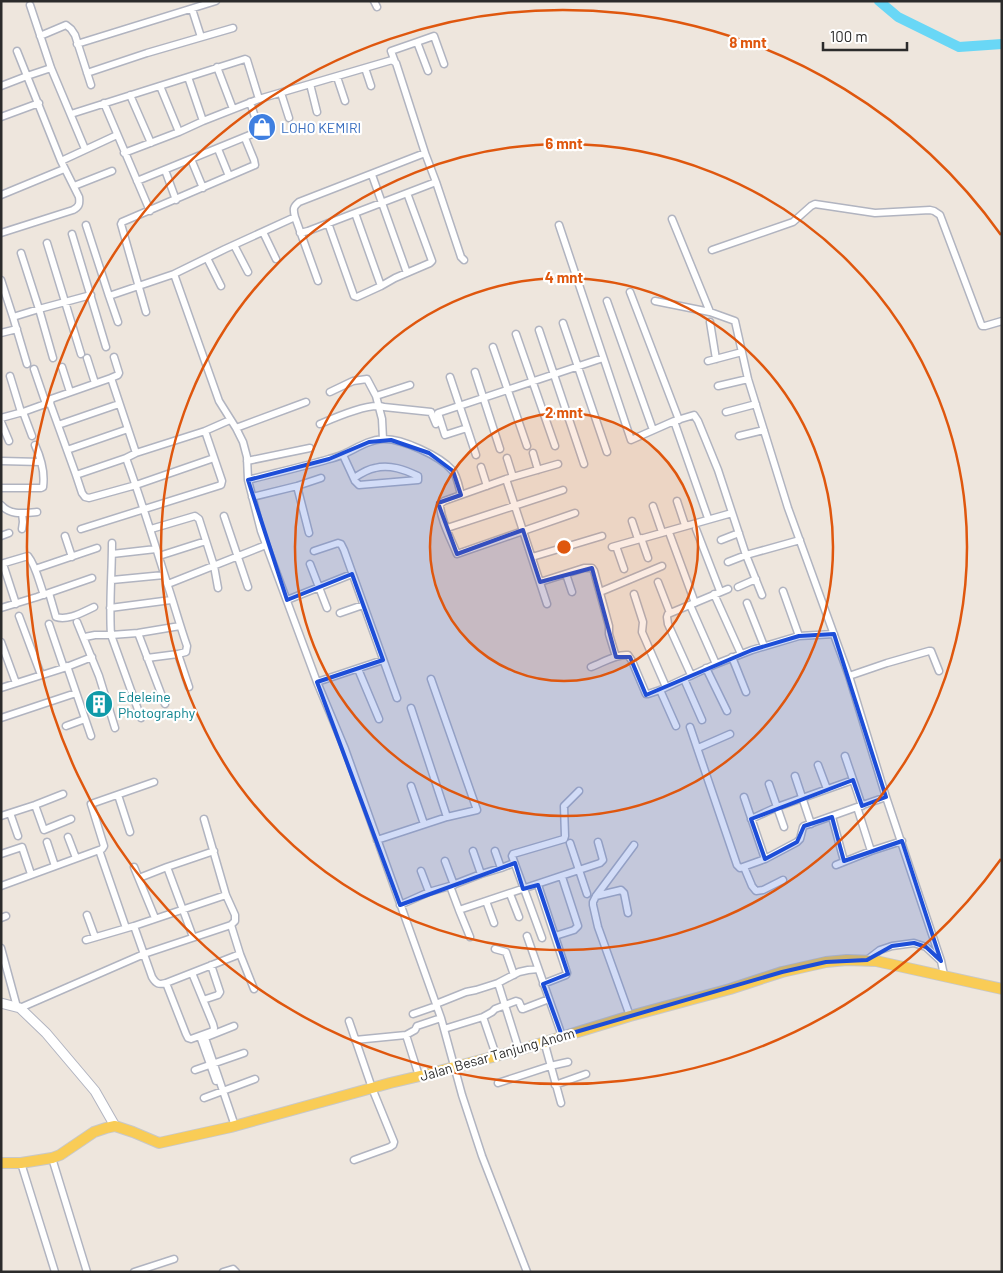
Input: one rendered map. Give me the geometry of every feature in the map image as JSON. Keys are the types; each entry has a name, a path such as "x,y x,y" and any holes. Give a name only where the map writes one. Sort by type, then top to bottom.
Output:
{"main road":[{"name":"Jalan Besar Tanjung Anom","path":"115,1126 159,1143 233,1126 519,1050 630,1016 721,992 782,972 826,962 848,960 876,961 1002,989"},
{"path":"1,1163 21,1163 52,1158 60,1155 94,1132 115,1126"}],"street":[{"path":"78,44 212,2"},
{"path":"30,5 51,68 86,149"},
{"path":"192,9 201,37"},
{"path":"40,36 66,25 71,29 75,34 90,85"},
{"path":"86,73 232,28"},
{"path":"444,64 434,36 391,51 461,257 464,260"},
{"path":"417,42 428,71"},
{"path":"1,232 73,210 77,208 79,201 74,186 64,169 17,51"},
{"path":"71,114 246,58 259,99"},
{"path":"124,153 259,99 390,60 396,63"},
{"path":"1,86 51,68"},
{"path":"217,68 233,109"},
{"path":"365,68 372,86"},
{"path":"188,77 203,121"},
{"path":"337,77 345,101"},
{"path":"310,84 318,112"},
{"path":"160,86 179,132"},
{"path":"281,93 289,118"},
{"path":"130,95 151,143"},
{"path":"137,181 257,132 260,129 250,102"},
{"path":"1,118 39,103"},
{"path":"104,103 150,211"},
{"path":"61,161 117,135"},
{"path":"146,312 122,222 255,165 245,138"},
{"path":"218,149 229,176"},
{"path":"318,281 300,233 294,207 299,202 425,153"},
{"path":"191,160 203,188"},
{"path":"1,195 64,169"},
{"path":"166,170 176,200"},
{"path":"74,186 112,171"},
{"path":"372,175 407,273"},
{"path":"300,233 436,182"},
{"path":"328,223 354,296 357,297 430,263 432,260 406,193"},
{"path":"712,250 793,222 815,204 876,214 930,210 940,215 982,326 1002,321"},
{"path":"355,212 381,286"},
{"path":"110,296 174,274 295,217"},
{"path":"672,219 710,312"},
{"path":"86,225 118,322"},
{"path":"559,225 631,440 676,420 694,415 698,420 718,470 746,555 762,595"},
{"path":"263,232 276,260"},
{"path":"72,234 106,347"},
{"path":"46,243 65,302 95,383"},
{"path":"234,245 248,272"},
{"path":"21,253 40,309 53,358"},
{"path":"207,258 221,286"},
{"path":"174,274 217,397 236,428 242,442 247,462 248,480 266,545 317,682 345,749 441,1018 462,1095 482,1156 527,1272"},
{"path":"1,280 27,364"},
{"path":"630,292 676,420 708,518"},
{"path":"14,317 91,295"},
{"path":"608,301 653,430"},
{"path":"655,301 710,312 735,321 748,379 788,508 849,676 886,797 941,961 944,976"},
{"path":"563,322 607,452"},
{"path":"710,322 716,359"},
{"path":"1,333 17,329"},
{"path":"539,330 584,464"},
{"path":"516,334 555,446"},
{"path":"493,347 527,446"},
{"path":"708,361 742,352"},
{"path":"9,441 1,420 48,403 51,399 118,375 114,358"},
{"path":"467,428 444,435 438,413 603,358"},
{"path":"62,367 70,392"},
{"path":"34,369 58,425 85,497 89,498 136,485 214,458"},
{"path":"474,372 500,449"},
{"path":"10,376 32,436"},
{"path":"450,377 476,455"},
{"path":"111,378 136,452"},
{"path":"330,392 353,381 367,379 376,396 382,419 383,439"},
{"path":"718,386 748,379"},
{"path":"376,396 410,385"},
{"path":"236,428 306,402"},
{"path":"58,425 119,404"},
{"path":"726,412 756,404"},
{"path":"320,424 345,413 378,405 431,412 436,424"},
{"path":"76,475 126,458 136,452 205,431 230,420"},
{"path":"67,450 128,429"},
{"path":"740,436 764,430"},
{"path":"81,529 221,485 222,481 205,431"},
{"path":"248,480 343,455 361,445 383,439 400,441 430,454 453,471 462,494"},
{"path":"1,488 43,487 44,480 41,462 35,446"},
{"path":"247,462 310,448"},
{"path":"533,453 538,470"},
{"path":"343,455 356,484 418,480 418,476 392,467 376,468 354,478"},
{"path":"126,458 151,529 171,600 187,646 186,652 147,658"},
{"path":"507,458 514,505 547,604"},
{"path":"1,461 41,462"},
{"path":"558,464 462,494 444,501 440,504 440,508 456,554 575,513"},
{"path":"481,467 487,486"},
{"path":"252,497 322,478"},
{"path":"297,486 309,533"},
{"path":"447,528 562,490"},
{"path":"677,500 685,525"},
{"path":"1,505 6,510 17,513 37,512"},
{"path":"653,506 662,532"},
{"path":"624,569 614,546 732,512"},
{"path":"22,513 22,529"},
{"path":"151,529 195,516 199,519 214,566 218,588"},
{"path":"224,516 248,587"},
{"path":"632,521 648,558"},
{"path":"696,529 717,593 741,654"},
{"path":"1,536 9,533"},
{"path":"721,540 739,533"},
{"path":"670,535 693,604 716,664"},
{"path":"65,536 72,557"},
{"path":"532,557 602,536"},
{"path":"728,562 800,540"},
{"path":"112,554 158,553 206,541"},
{"path":"112,543 111,635 141,718"},
{"path":"314,551 338,543 341,544 397,698"},
{"path":"168,584 266,545"},
{"path":"35,570 97,548"},
{"path":"16,604 2,564 28,556 56,617 66,618 94,608"},
{"path":"310,564 327,608"},
{"path":"600,592 662,566"},
{"path":"540,582 584,568 592,568 616,657"},
{"path":"287,600 352,574"},
{"path":"566,574 572,592"},
{"path":"112,580 164,575"},
{"path":"1,608 92,578"},
{"path":"738,587 756,579"},
{"path":"658,582 670,613"},
{"path":"691,675 668,624 667,617 670,613 728,588"},
{"path":"783,591 799,636"},
{"path":"634,594 643,622 642,632 676,726"},
{"path":"110,608 171,600"},
{"path":"747,603 764,646"},
{"path":"340,613 363,605"},
{"path":"19,616 41,674"},
{"path":"77,622 99,676 115,728"},
{"path":"49,624 91,736"},
{"path":"84,639 94,635 138,633 180,626"},
{"path":"138,633 165,704"},
{"path":"591,667 624,654 628,655 646,694 732,657 764,646 799,636 834,634"},
{"path":"1,642 16,683"},
{"path":"849,676 929,651 931,651 939,671"},
{"path":"178,654 189,687"},
{"path":"1,688 92,657"},
{"path":"732,657 746,692"},
{"path":"317,682 383,660"},
{"path":"706,668 727,712"},
{"path":"358,669 379,719"},
{"path":"377,840 447,817 477,810 431,679"},
{"path":"684,679 702,720"},
{"path":"1,718 76,693"},
{"path":"411,708 447,817"},
{"path":"66,726 84,719"},
{"path":"690,726 737,865 740,868 765,859 797,842 800,839 803,827 886,797"},
{"path":"698,748 730,734"},
{"path":"845,756 871,851"},
{"path":"818,765 827,789"},
{"path":"795,776 811,824"},
{"path":"751,819 777,807 853,780"},
{"path":"1,886 104,848 91,804 154,782"},
{"path":"769,784 784,828"},
{"path":"411,786 424,824"},
{"path":"542,938 512,856 565,838 564,806 578,791"},
{"path":"1,816 63,794"},
{"path":"118,795 130,832"},
{"path":"744,797 765,859"},
{"path":"35,805 44,830 70,820"},
{"path":"10,813 18,836"},
{"path":"832,817 844,861"},
{"path":"18,1008 144,954 231,925 235,921 235,915 226,895 204,819"},
{"path":"68,837 76,858"},
{"path":"47,842 55,866"},
{"path":"459,910 602,862 598,842"},
{"path":"836,864 902,842"},
{"path":"570,843 587,894"},
{"path":"630,1016 598,927 593,902 634,845"},
{"path":"1,854 22,847 31,874"},
{"path":"99,850 126,928"},
{"path":"139,878 167,866 214,851"},
{"path":"473,851 481,874"},
{"path":"495,851 501,868"},
{"path":"445,861 459,910 470,937"},
{"path":"400,905 429,892 514,863"},
{"path":"167,866 184,908 193,937"},
{"path":"134,867 155,918"},
{"path":"744,867 756,891 763,890 783,880"},
{"path":"421,871 429,892"},
{"path":"555,936 574,930 578,926 562,877"},
{"path":"538,885 567,973 543,984"},
{"path":"596,896 621,890 624,893 628,913"},
{"path":"510,894 519,917"},
{"path":"86,940 226,895"},
{"path":"486,901 494,923"},
{"path":"87,915 95,937"},
{"path":"231,925 254,989"},
{"path":"134,926 154,981 159,984 240,954"},
{"path":"527,936 562,1036"},
{"path":"867,960 880,950 892,946 914,944 926,948 941,961"},
{"path":"1,948 18,1008"},
{"path":"495,949 506,952 514,975"},
{"path":"203,1000 218,995 220,992 211,965"},
{"path":"413,1014 466,992 498,983 528,970 538,969"},
{"path":"166,983 188,1038 191,1039 213,1031 214,1028 192,973"},
{"path":"498,983 519,1050"},
{"path":"444,1029 483,1017 495,1009 518,1001 523,1009 549,999"},
{"path":"1,1003 18,1008 46,1034 95,1091 115,1126"},
{"path":"483,1017 496,1056"},
{"path":"356,1040 406,1035 415,1030 417,1026 441,1018"},
{"path":"349,1021 372,1088 394,1142 390,1147 354,1160"},
{"path":"192,1043 234,1026"},
{"path":"406,1035 419,1076"},
{"path":"203,1038 233,1126"},
{"path":"544,1041 561,1102"},
{"path":"195,1070 244,1053"},
{"path":"498,1083 568,1062"},
{"path":"555,1085 586,1074"},
{"path":"204,1098 254,1079"},
{"path":"52,1158 87,1272"},
{"path":"21,1163 55,1272"},
{"path":"134,1272 174,1259"},
{"path":"223,1272 233,1269 236,1272"}],"highlighted area":[{"path":"391,440 429,453 453,471 461,495 438,503 457,554 523,530 540,582 592,568 616,657 630,657 646,695 752,650 799,636 834,634 886,797 862,806 853,780 751,819 765,859 797,842 804,826 832,817 844,861 902,841 941,961 926,947 914,943 892,946 867,960 826,962 782,972 562,1036 543,984 568,974 538,885 523,889 515,863 400,905 317,682 383,660 352,574 287,600 248,480 329,459 369,442"}],"waterway":[{"path":"879,1 898,17 959,47 1002,44"}],"place":[{"name":"LOHO KEMIRI","path":"262,127"},
{"name":"Edeleine Photography","path":"99,704"}]}
